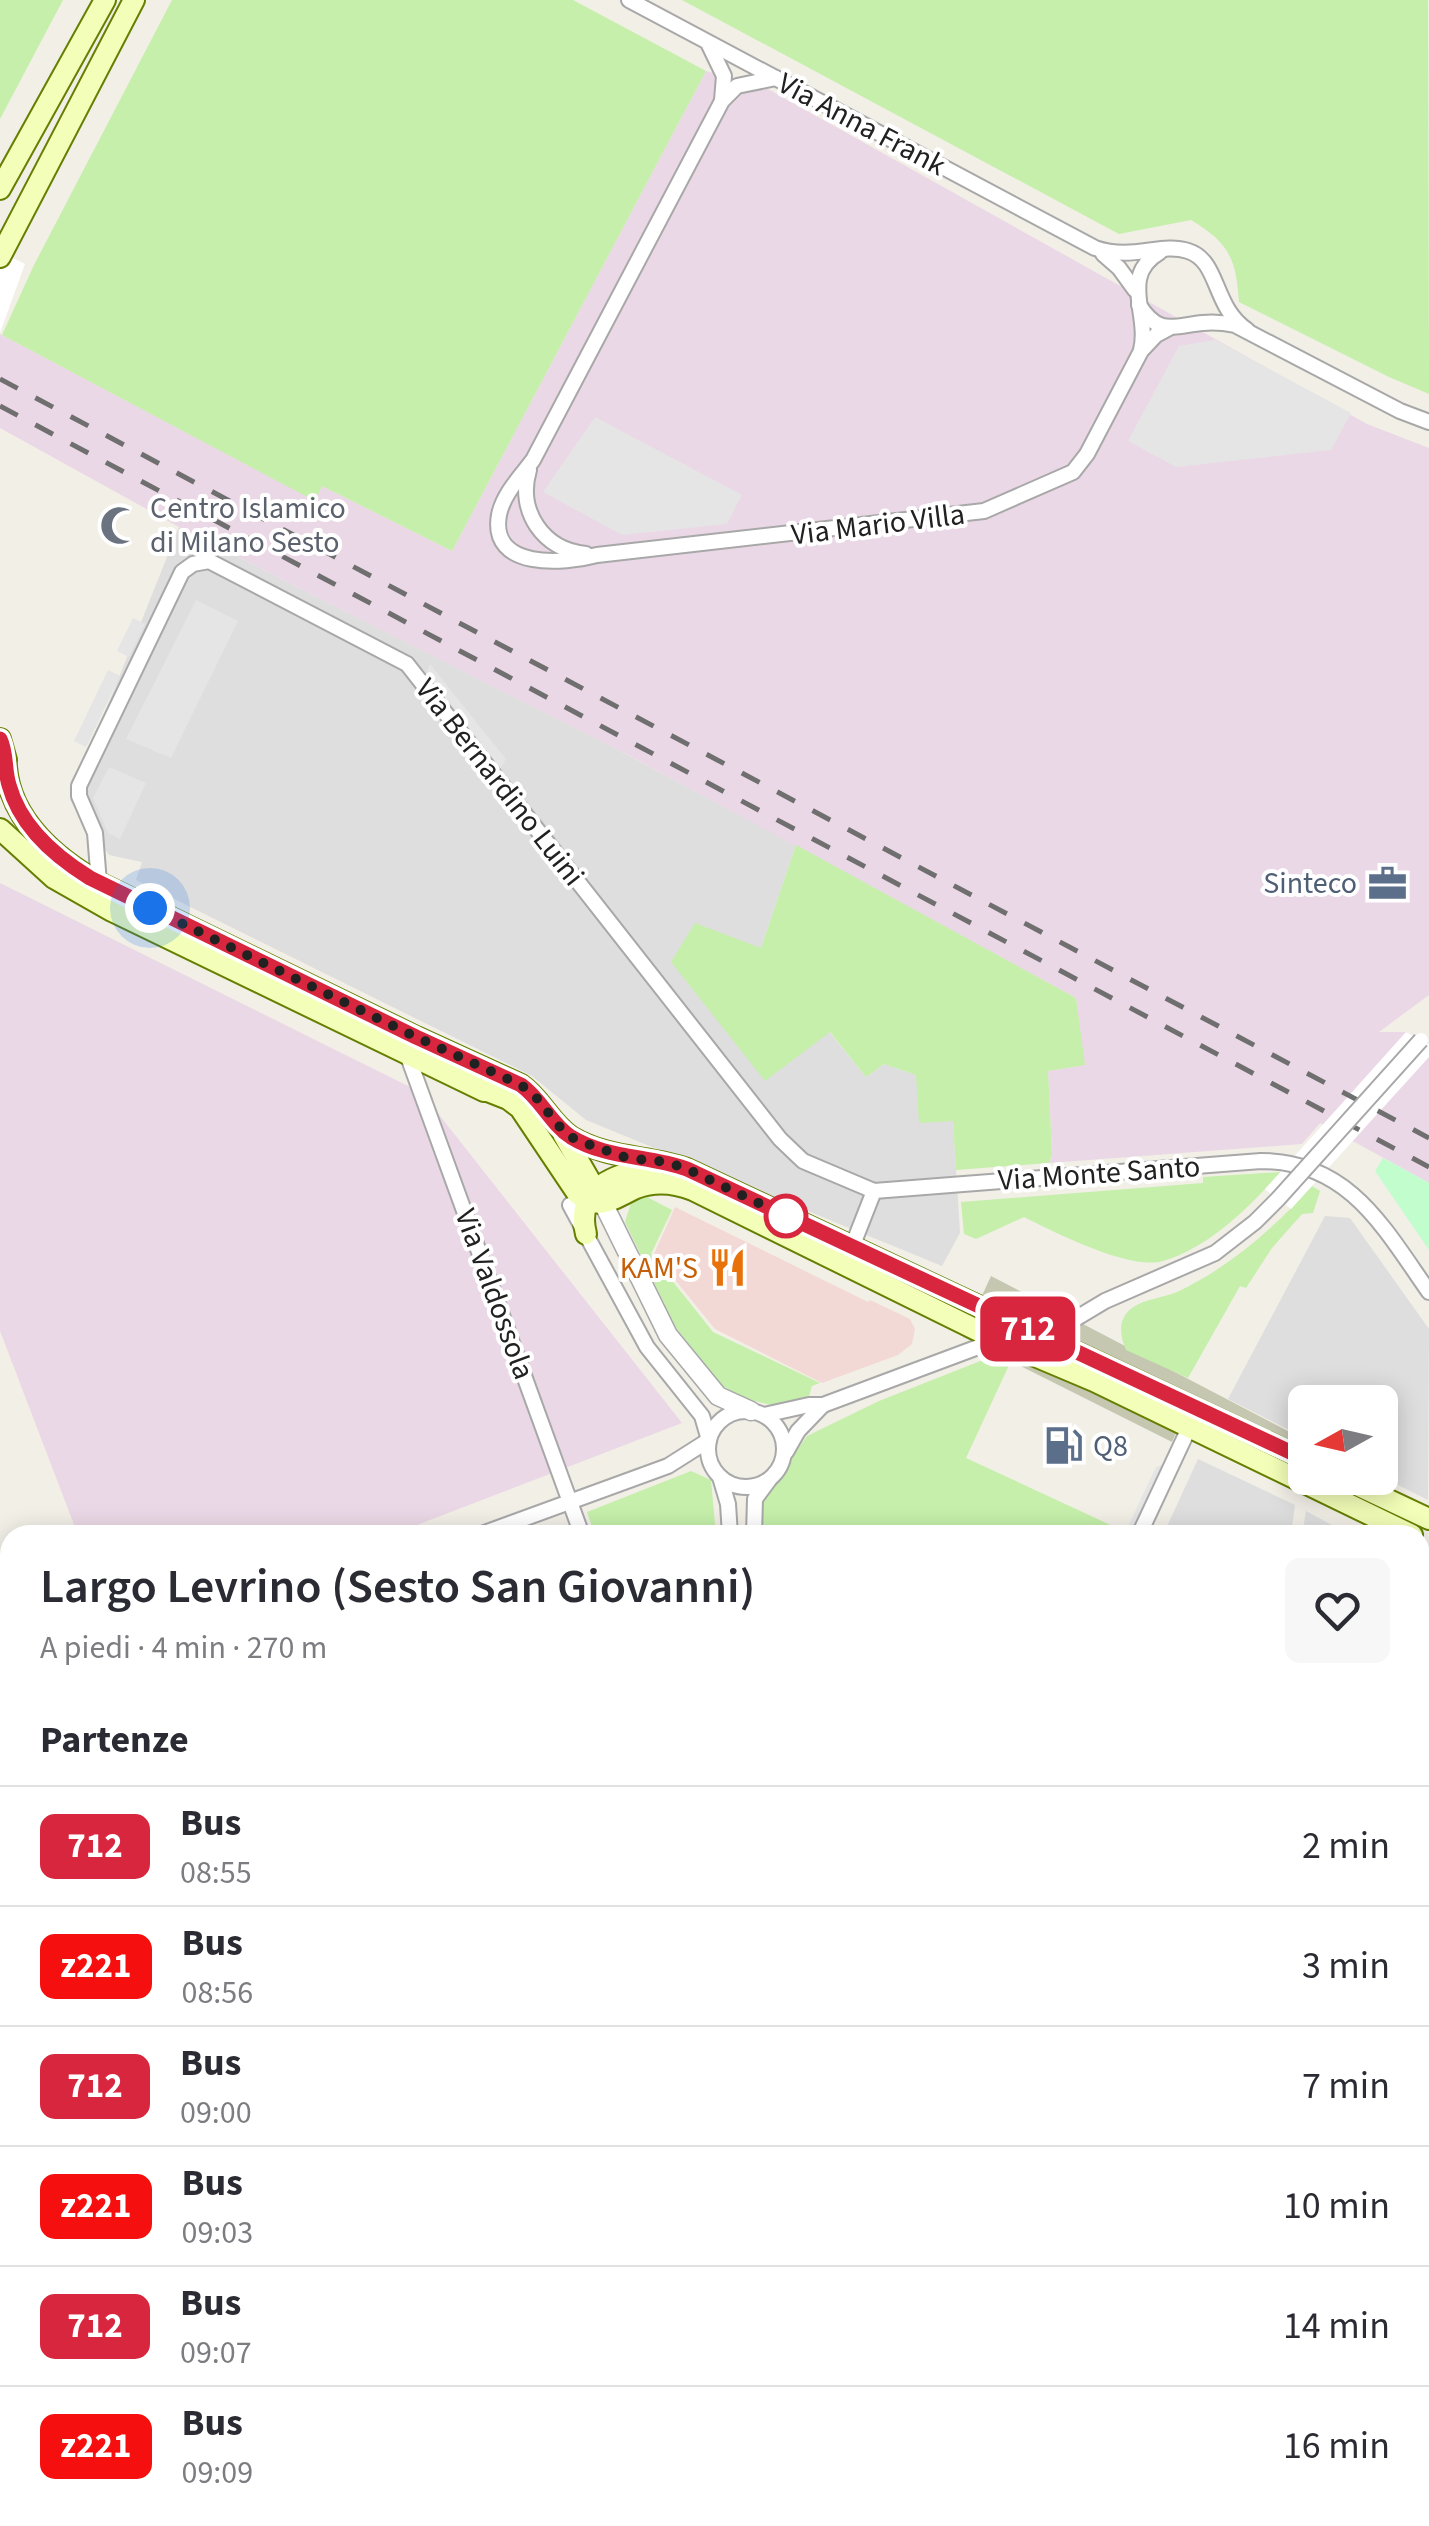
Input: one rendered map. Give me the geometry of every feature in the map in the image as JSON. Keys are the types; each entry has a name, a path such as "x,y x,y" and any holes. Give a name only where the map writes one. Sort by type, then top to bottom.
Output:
{"main road":[{"path":"0,189 105,0"},
{"path":"1,255 134,0"},
{"path":"0,739 11,791 40,837 65,862 99,883 521,1085 576,1140 610,1153 687,1169 1288,1452"},
{"path":"0,791 6,767"},
{"path":"0,829 54,878 97,903 475,1086 508,1098 520,1108 577,1193 595,1199 654,1184 685,1187 1391,1525"},
{"path":"557,1124 595,1199"},
{"path":"586,1234 583,1216 619,1177 647,1168 687,1169"},
{"path":"1378,1495 1429,1519"}],"street":[{"name":"Via Anna Frank","path":"630,0 1095,248 1119,268 1138,298"},
{"path":"704,40 722,68 722,101"},
{"path":"722,101 747,82 776,78"},
{"name":"Via Mario Villa","path":"722,101 533,460 503,502 499,530 509,549 519,556 548,562 984,511 1062,478 1081,464 1141,351 1169,328"},
{"name":"Via Anna Frank","path":"1095,248 1119,255 1162,251"},
{"path":"1141,351 1144,329 1138,298 1142,267 1162,251 1188,250 1200,257 1209,266 1228,312 1247,330"},
{"path":"1195,324 1213,304 1215,287"},
{"path":"1138,298 1156,324 1169,328 1222,323 1247,330 1400,411 1429,422"},
{"name":"Via Mario Villa","path":"533,460 526,498 539,530 567,551 597,555"},
{"name":"Via Bernardino Luini","path":"99,883 96,833 78,790 182,572 192,564 209,561 407,664 786,1146 803,1161 874,1192"},
{"path":"505,1525 668,1466 709,1440 725,1417 823,1406 998,1340 1070,1322 1105,1301 1215,1253 1278,1199 1425,1037"},
{"name":"Via Valdossola","path":"407,1053 579,1525"},
{"name":"Via Monte Santo","path":"874,1192 1261,1161 1290,1162 1323,1173 1361,1199 1429,1292"},
{"path":"852,1247 874,1192"},
{"path":"595,1199 668,1336 718,1396 758,1413 781,1433 783,1457"},
{"path":"586,1234 652,1354 702,1416 709,1440 708,1454 728,1504 729,1525"},
{"path":"754,1525 755,1499 792,1438 823,1406"},
{"path":"1144,1525 1189,1428"},
{"path":"668,1466 692,1464 743,1487 770,1479"}],"shaded area":[{"path":"706,71 768,89 1367,424 1429,448 1429,995 1379,1032 1406,1032 1429,1044 1429,1183 1320,1123 1302,1144 1049,1163 1052,1154 1048,1071 1084,1065 1076,998 628,755 179,527 0,428 0,334 314,500 322,486 452,551"},
{"path":"1215,340 1351,413 1331,450 1176,467 1128,441 1179,346"},
{"path":"595,417 742,495 727,524 622,535 543,492"},
{"path":"179,527 592,736 796,845 761,948 866,1077 884,1064 916,1075 953,1120 960,1233 942,1266 586,1120 532,1076 136,880 142,862 109,855 70,800"},
{"path":"196,600 238,621 171,758 126,739"},
{"path":"133,618 145,624 129,657 117,651"},
{"path":"430,664 506,759 500,769 426,674"},
{"path":"108,670 120,676 86,747 74,741"},
{"path":"109,767 146,783 120,839 108,833 93,798"},
{"path":"0,883 422,1093 682,1423 417,1525 74,1525 0,1331"},
{"path":"675,1207 910,1319 915,1329 912,1344 898,1355 822,1383 715,1329 654,1254"},
{"path":"1325,1216 1350,1218 1429,1329 1428,1500 1398,1485 1398,1385 1288,1385 1288,1429 1228,1399"},
{"path":"991,1276 1288,1431 1288,1476 1180,1424 1172,1442 963,1337"},
{"path":"1198,1459 1295,1505 1292,1525 1168,1525"},
{"path":"1166,1464 1138,1525 1129,1525 1156,1467"},
{"path":"1306,1511 1332,1525 1304,1525"}],"green space":[{"path":"0,0 63,0 0,119"},
{"path":"172,0 573,0 706,71 452,551 322,486 315,501 2,335 34,265"},
{"path":"682,0 1428,0 1429,394 1239,302 1236,274 1228,253 1214,236 1191,220 1119,234"},
{"path":"796,845 1076,998 1085,1065 1048,1071 1052,1154 1049,1163 956,1170 953,1121 919,1123 916,1075 884,1064 866,1077 830,1032 765,1081 671,962 695,923 761,948"},
{"path":"1383,1158 1429,1183 1429,1250 1375,1171"},
{"path":"1281,1172 1212,1236 1163,1261 1149,1263 1112,1255 1024,1217 976,1239 964,1234 961,1202 1203,1183 1203,1177"},
{"path":"1312,1186 1320,1191 1313,1213 1302,1214 1272,1248 1246,1288 1240,1286 1188,1378 1126,1350 1121,1328 1132,1308 1177,1292 1233,1259"},
{"path":"643,1195 672,1210 651,1254 713,1332 820,1383 812,1386 809,1396 775,1406 742,1398 723,1386 676,1328 625,1222 631,1203"},
{"path":"988,1358 1010,1363 966,1458 1111,1525 762,1525 766,1495 807,1436 879,1401"},
{"path":"691,1471 711,1480 715,1525 592,1525 587,1512"}],"pier":[{"path":"0,252 25,264 0,333"},
{"path":"1406,1032 1429,1044 1429,1057 1291,1209 1265,1189"}],"railway":[{"path":"0,379 1429,1138"},
{"path":"0,406 1429,1167"}],"bus line":[{"name":"712","path":"0,739 10,787 24,816 57,856 90,878 521,1085 576,1140 634,1160 666,1162 687,1169 1288,1451"}],"place":[{"name":"Centro Islamico di Milano Sesto","path":"120,525"},
{"name":"Sinteco","path":"1387,883"},
{"name":"KAM'S","path":"728,1268"},
{"name":"Q8","path":"1063,1446"}],"route":[{"path":"150,908 521,1085 576,1140 634,1160 666,1162 687,1169 786,1216"}]}
